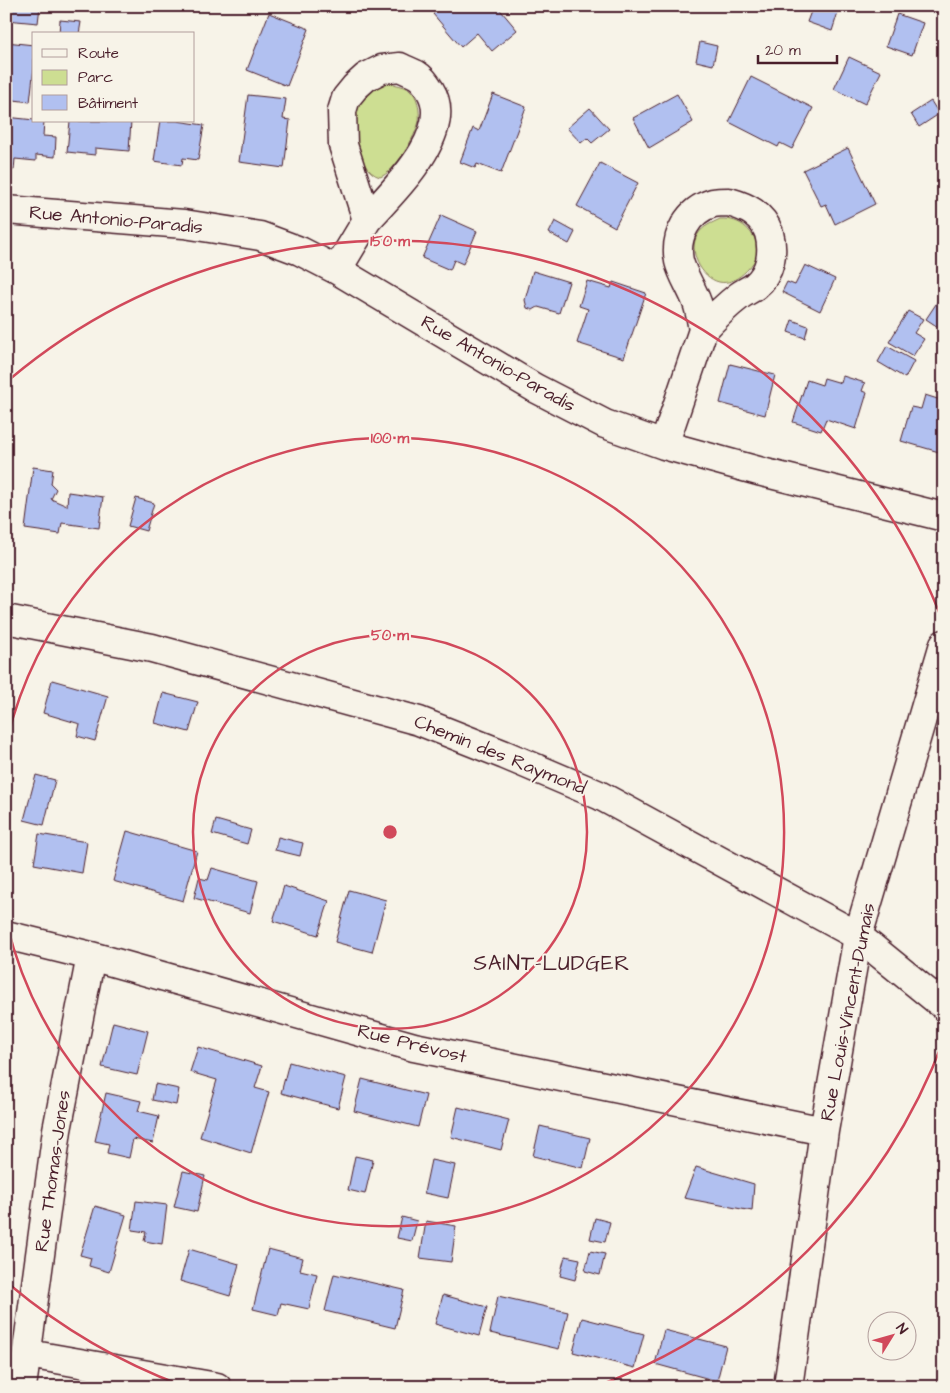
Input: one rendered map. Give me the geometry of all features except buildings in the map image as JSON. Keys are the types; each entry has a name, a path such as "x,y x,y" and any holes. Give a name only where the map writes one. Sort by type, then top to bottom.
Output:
{"street":[{"path":"337,270 367,220 406,176 418,159 434,125 437,109 434,96 417,75 400,68 382,69 366,76 346,98 342,111 343,145 367,220"},
{"name":"Rue Antonio-Paradis","path":"6,210 184,224 260,236 300,251 337,270 535,388 605,424 664,445 762,472 944,517"},
{"path":"664,445 703,330"},
{"name":"Chemin des Raymond","path":"6,619 152,648 419,721 505,755 599,796 858,936 944,1006"},
{"name":"Rue Louis-Vincent-Dumais","path":"788,1387 824,1131 858,936 944,644"},
{"name":"Rue Prévost","path":"6,934 414,1047 824,1131"},
{"name":"Rue Thomas-Jones","path":"22,1387 57,1130 91,956"},
{"path":"28,1354 217,1387"}],"green space":[{"path":"390,83 405,87 412,92 418,103 419,121 414,136 404,153 392,169 380,177 371,172 364,164 360,154 356,142 356,117 365,94 375,87"},
{"path":"720,219 735,221 751,232 760,251 744,273 732,281 725,282 719,282 707,275 698,263 694,248 695,240 700,231"}],"district":[{"name":"SAINT-LUDGER","path":"552,963"}]}
